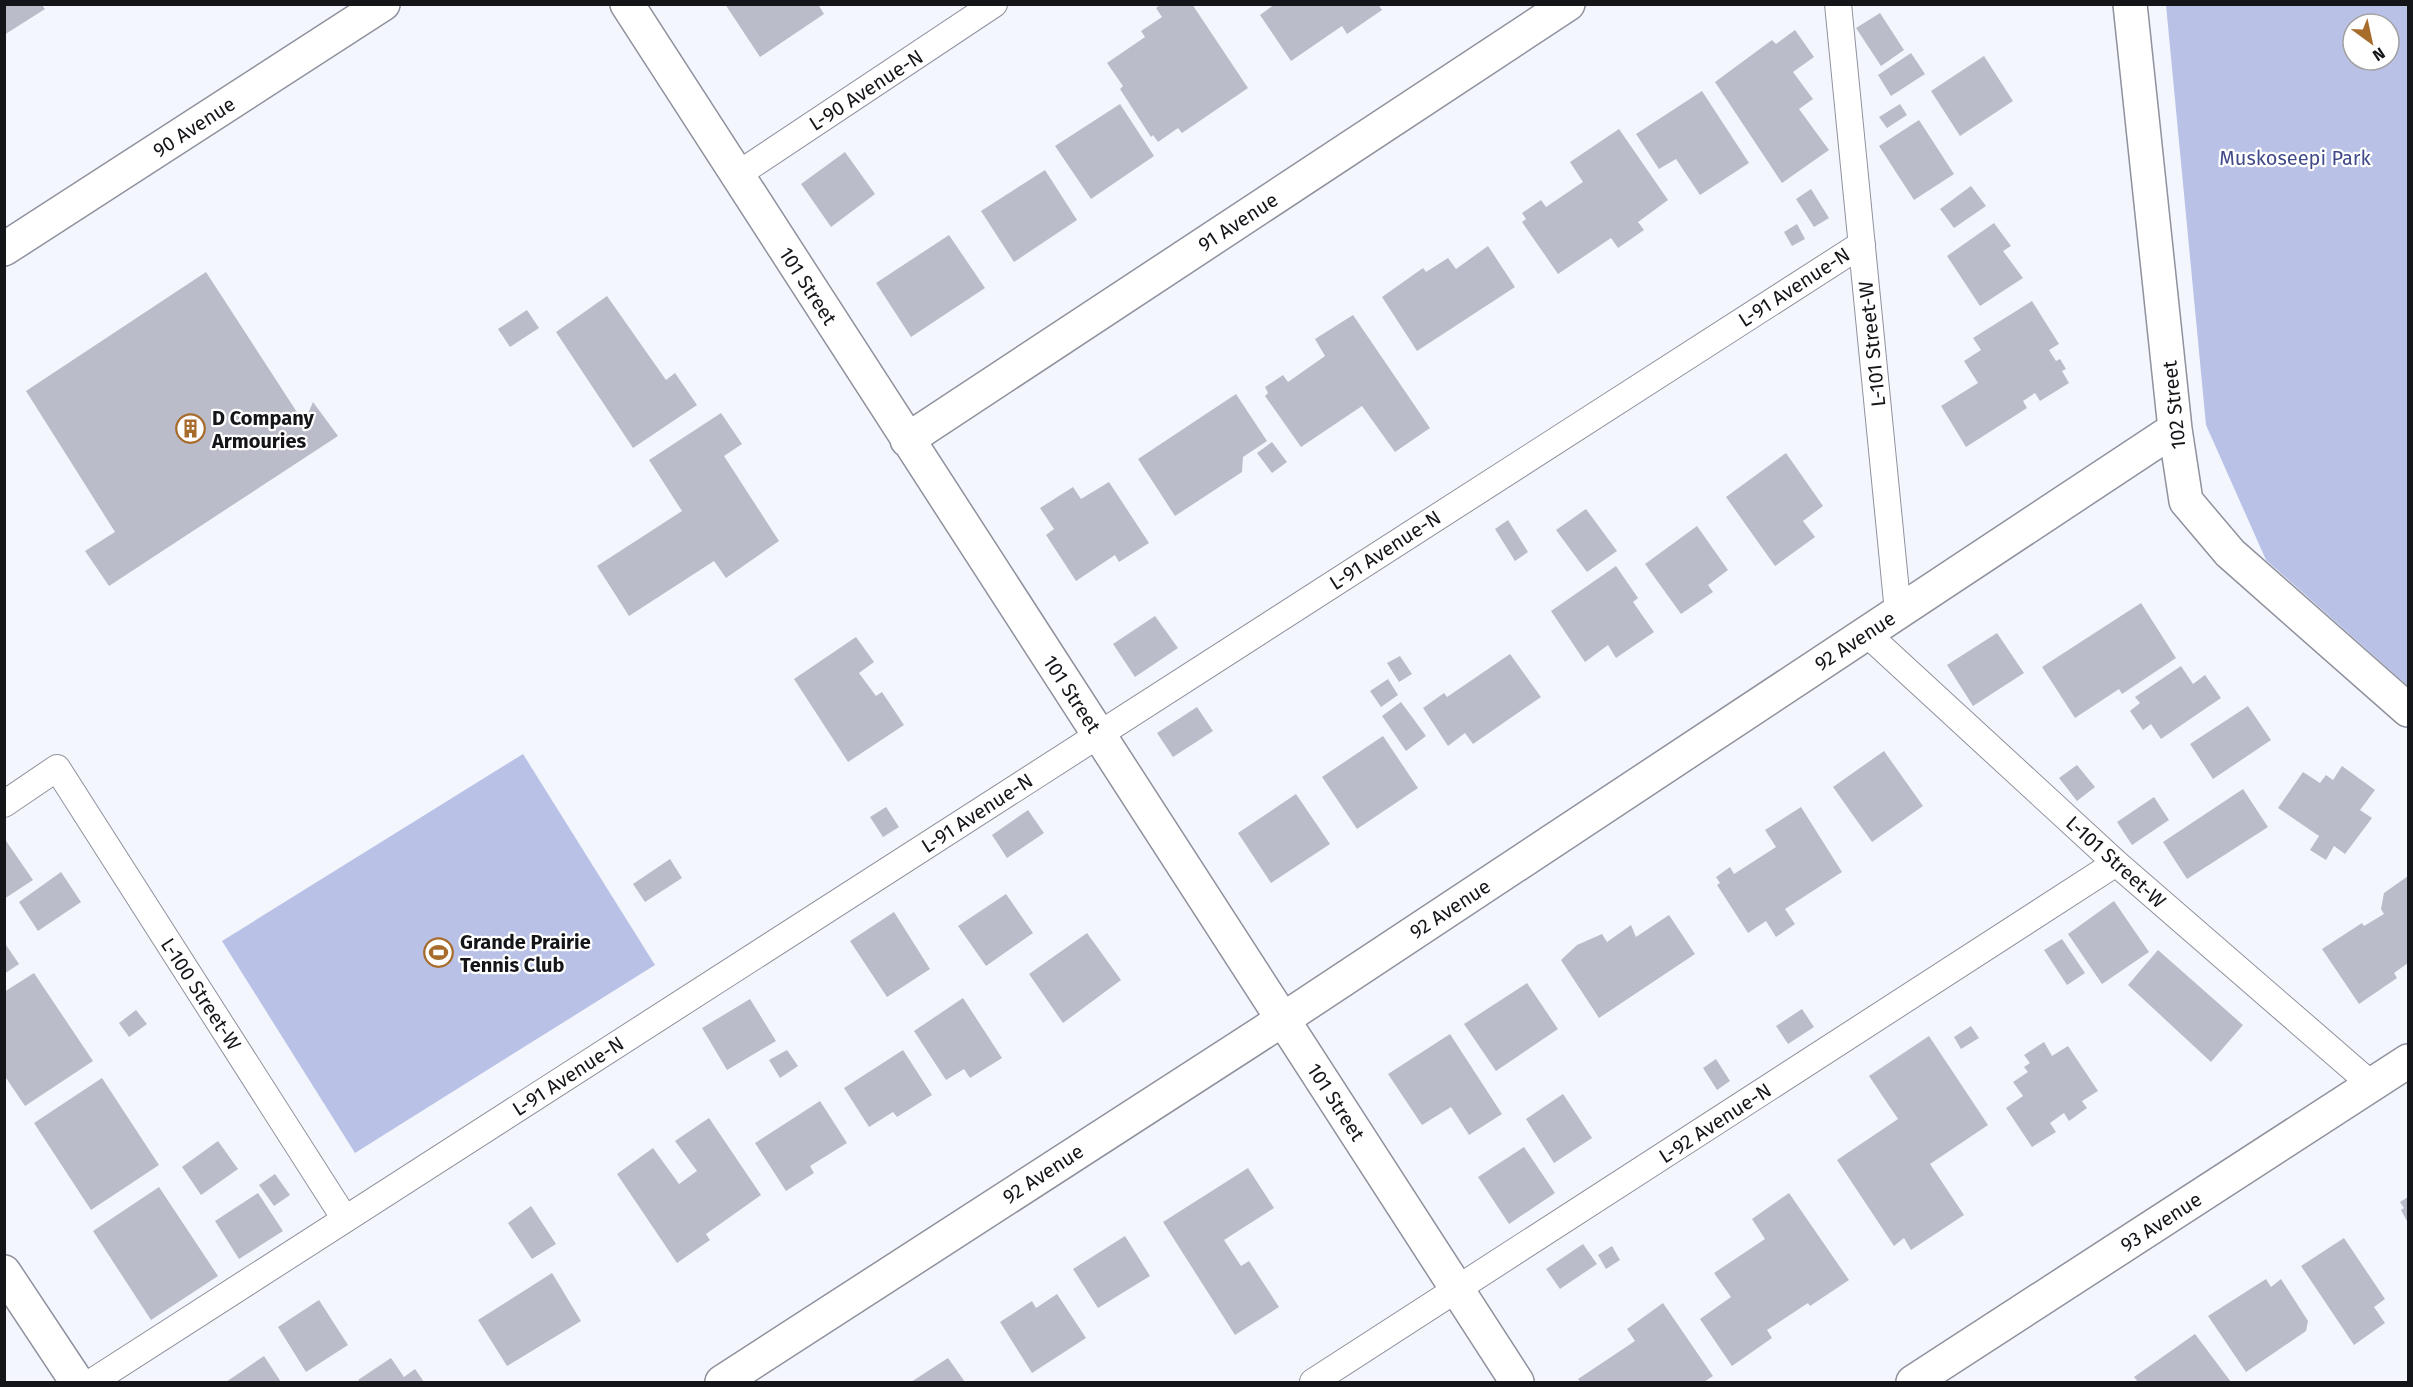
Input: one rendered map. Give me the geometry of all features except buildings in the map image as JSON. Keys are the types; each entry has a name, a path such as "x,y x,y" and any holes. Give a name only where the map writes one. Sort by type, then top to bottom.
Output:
{"street":[{"name":"90 Avenue","path":"4,249 383,4"},
{"name":"101 Street","path":"627,4 1282,1020 1459,1289 1517,1383"},
{"name":"91 Avenue","path":"907,440 1568,4"},
{"name":"102 Street","path":"2130,4 2175,429 2186,501 2230,553 2409,710"},
{"name":"92 Avenue","path":"722,1383 1282,1020 2175,429"},
{"name":"93 Avenue","path":"1913,1383 2409,1061"},
{"path":"4,1272 77,1383"}],"lane":[{"name":"L-90 Avenue-N","path":"737,175 994,4"},
{"name":"L-101 Street-W","path":"1838,4 1898,612"},
{"name":"L-91 Avenue-N","path":"92,1383 1862,244"},
{"name":"L-101 Street-W","path":"1866,633 2115,863 2372,1085"},
{"name":"L-100 Street-W","path":"4,804 57,768 345,1219"},
{"name":"L-92 Avenue-N","path":"1313,1383 2115,863"}],"green space":[{"name":"Muskoseepi Park","path":"2166,5 2408,5 2408,686 2266,560 2206,425"},
{"name":"Grande Prairie Tennis Club","path":"523,754 655,965 355,1153 222,941"}],"place":[{"name":"D Company Armouries","path":"191,429"},
{"name":"Grande Prairie Tennis Club","path":"439,953"}]}
